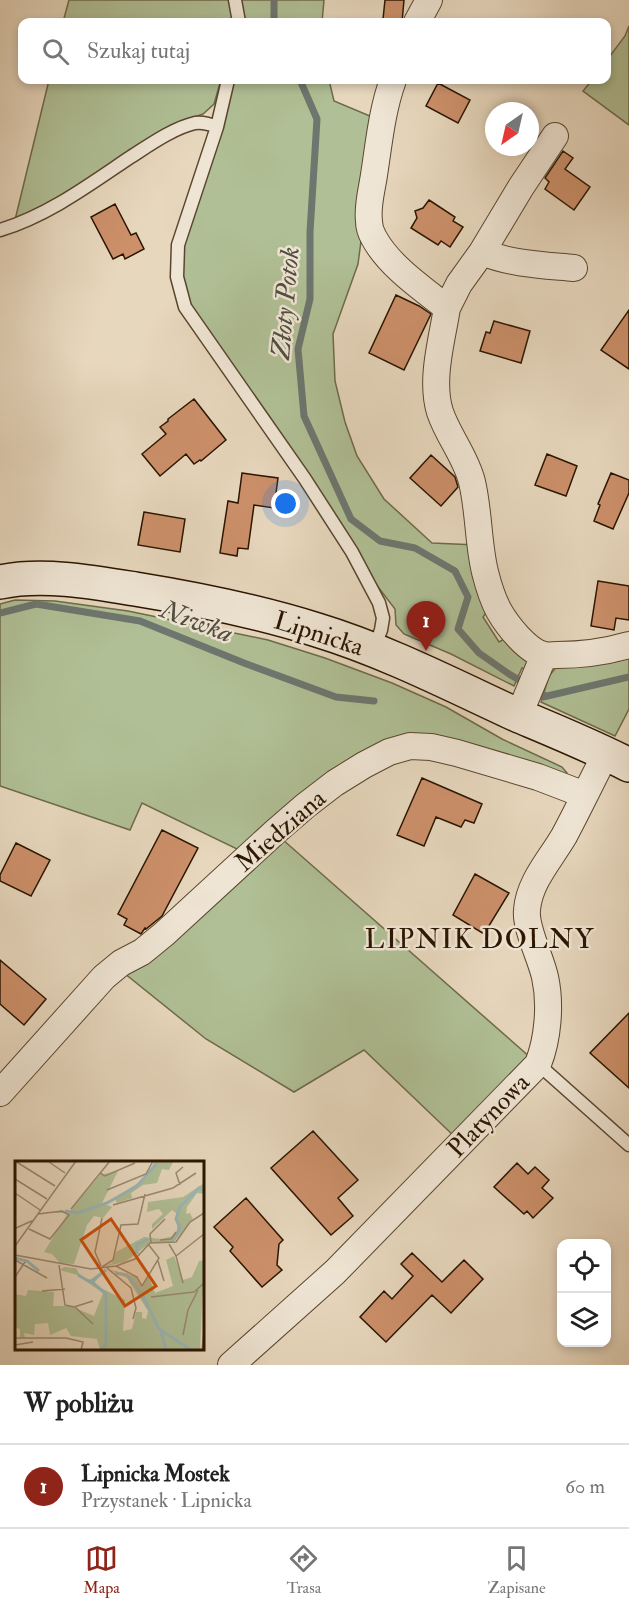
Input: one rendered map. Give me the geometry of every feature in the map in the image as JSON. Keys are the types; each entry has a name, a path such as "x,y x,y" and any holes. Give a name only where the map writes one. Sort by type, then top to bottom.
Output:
{"street":[{"path":"419,18 429,0"},
{"path":"392,84 383,112 370,200 368,218 370,228 373,237 389,259 447,308"},
{"path":"541,661 534,650 516,634 498,609 485,573 472,481 440,411 436,394 436,378 447,308 459,284 482,252 555,136"},
{"path":"482,252 518,262 574,268"},
{"name":"Lipnicka","path":"0,582 37,579 114,586 212,602 263,614 374,650 523,706 617,759"},
{"path":"541,661 568,655 604,652 629,645"},
{"path":"523,706 541,661"},
{"name":"Miedziana","path":"0,1093 104,977 121,963 142,952 164,934 275,832 335,783 389,752 410,746 431,747 538,777 585,795"},
{"path":"585,795 617,759"},
{"name":"Platynowa","path":"231,1365 335,1272 538,1064 542,1053 548,1006 545,977 526,912 530,894 541,871 563,837 585,795"}],"lane":[{"path":"235,0 237,18"},
{"path":"227,84 217,127 178,245 177,277 180,292 185,307 305,479 352,552 379,603 383,618 374,650"},
{"path":"0,230 13,226 65,200 144,149 180,129 196,123 206,123 217,127"},
{"path":"538,1064 629,1145"}],"green space":[{"path":"69,0 324,0 322,18 64,18"},
{"path":"629,26 629,125 583,91 589,84 611,84 611,55 625,36"},
{"path":"48,84 220,84 214,104 203,114 143,143 96,177 15,220"},
{"path":"232,84 330,84 334,101 377,119 358,264 333,334 335,381 345,422 357,456 384,499 432,543 477,545 491,606 483,617 499,642 508,637 524,651 529,671 522,668 514,686 451,654 404,634 396,625 395,609 375,583 190,306 180,263 186,232"},
{"path":"15,600 55,601 128,611 268,640 392,683 446,707 502,739 562,767 567,773 563,777 437,737 241,851 142,803 130,830 0,786 0,604"},
{"path":"629,653 629,709 615,736 541,702 549,676 558,665"},
{"path":"282,839 531,1058 456,1138 364,1050 294,1092 206,1039 124,973"}],"building":[{"path":"385,0 404,0 402,18 383,18"},
{"path":"437,84 470,100 458,123 426,106"},
{"path":"563,151 573,158 565,169 590,187 574,210 545,189 549,182 545,178"},
{"path":"429,200 455,217 453,221 463,227 450,247 441,241 438,245 411,228 417,218 415,211 423,208"},
{"path":"115,204 131,235 136,233 144,249 125,259 123,254 113,259 91,217"},
{"path":"396,295 431,314 404,370 369,353"},
{"path":"629,310 629,369 601,350"},
{"path":"494,321 530,331 521,363 480,351 486,332 490,333"},
{"path":"194,399 226,440 194,464 186,454 160,476 142,454 166,434 160,427"},
{"path":"547,454 577,466 566,496 535,485"},
{"path":"431,455 455,477 458,487 441,506 410,478"},
{"path":"242,473 278,478 274,508 254,505 248,549 238,548 237,556 220,553 228,501 238,503"},
{"path":"611,473 629,480 629,493 613,529 594,521 600,505 598,504"},
{"path":"144,512 185,519 180,552 138,545"},
{"path":"598,581 629,586 629,620 616,618 614,630 591,626"},
{"path":"422,778 482,804 474,823 465,820 461,827 436,817 424,846 397,835"},
{"path":"162,830 198,848 162,916 145,928 141,934 124,925 127,919 118,914"},
{"path":"16,843 50,860 31,896 0,881 0,875"},
{"path":"475,874 509,893 484,934 453,915"},
{"path":"0,960 46,999 24,1025 0,1004"},
{"path":"629,1013 629,1088 590,1053"},
{"path":"313,1131 358,1180 338,1198 353,1216 331,1235 271,1168"},
{"path":"517,1163 528,1174 535,1167 549,1180 542,1188 553,1198 533,1218 527,1211 524,1214 494,1187"},
{"path":"246,1198 283,1240 279,1244 277,1265 282,1270 262,1287 230,1251 233,1247 214,1227"},
{"path":"412,1253 442,1282 464,1260 483,1279 451,1313 432,1295 386,1342 360,1317 384,1291 392,1299 413,1276 401,1264"}],"waterway":[{"name":"Złoty Potok","path":"274,0 274,18"},
{"name":"Złoty Potok","path":"302,84 317,119 310,232 310,299 298,349 304,416 351,519 380,541 415,548 455,571 468,597 458,629 479,653 546,696"},
{"name":"Niwka","path":"0,613 36,604 140,621 336,697 374,701"},
{"name":"Niwka","path":"543,697 629,677"}],"place":[{"name":"Lipnicka Mostek","path":"426,651"}],"district":[{"name":"LIPNIK DOLNY","path":"480,939"}]}
